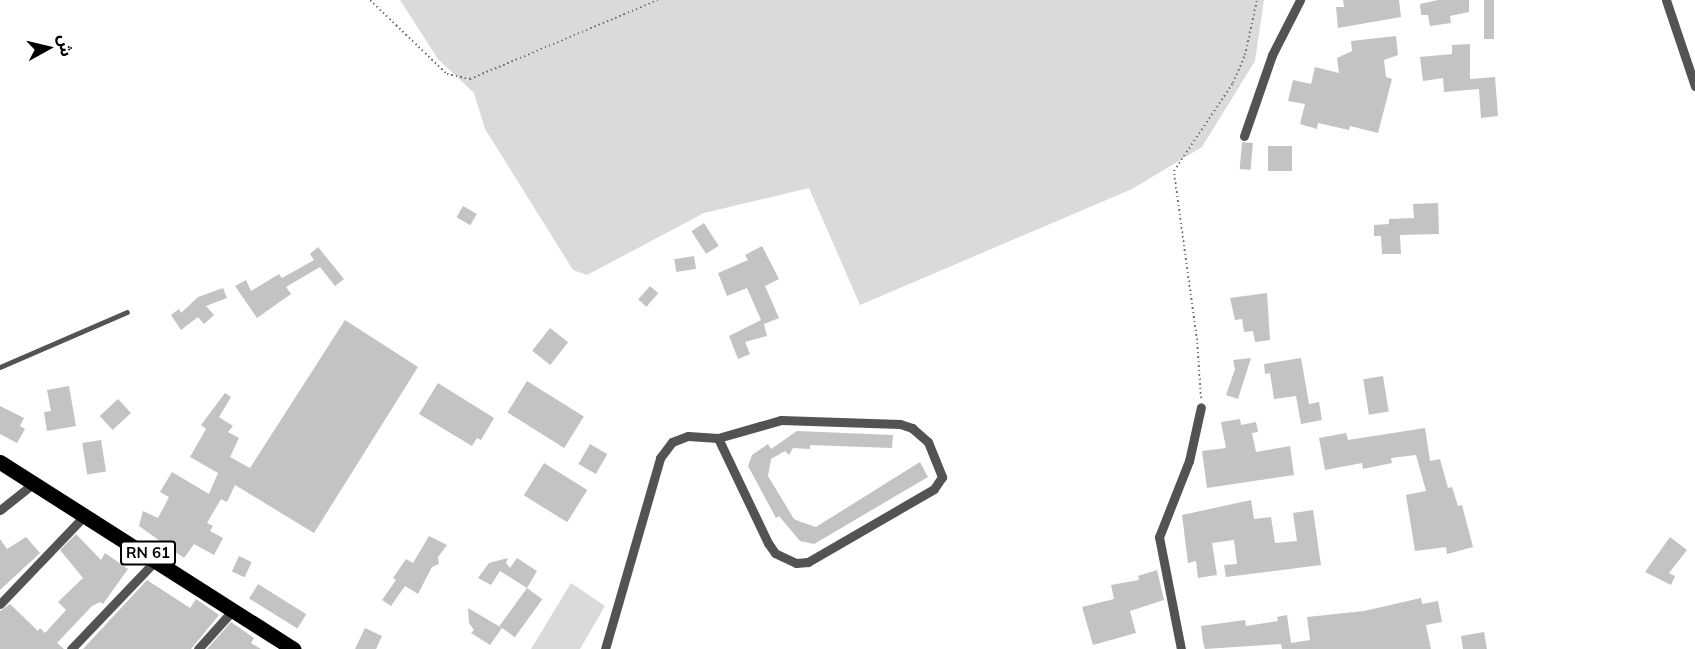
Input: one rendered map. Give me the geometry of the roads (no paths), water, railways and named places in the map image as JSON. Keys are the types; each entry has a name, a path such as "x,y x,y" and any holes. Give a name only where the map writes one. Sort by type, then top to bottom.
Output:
{"main road":[{"name":"RN 61","path":"0,462 157,559 293,649"}],"street":[{"path":"1244,136 1272,55 1300,0"},
{"path":"1666,0 1695,86"},
{"path":"1180,649 1159,537 1189,461 1201,407"},
{"path":"605,649 660,458 672,442 688,436 718,438 781,420 900,424 912,428 928,442 942,477 934,489 808,562 796,563 775,553 768,543 718,438"},
{"path":"0,510 34,483"},
{"path":"0,604 85,515"},
{"path":"71,649 157,559"},
{"path":"198,649 234,609"}],"lane":[{"path":"0,367 127,312"}]}
